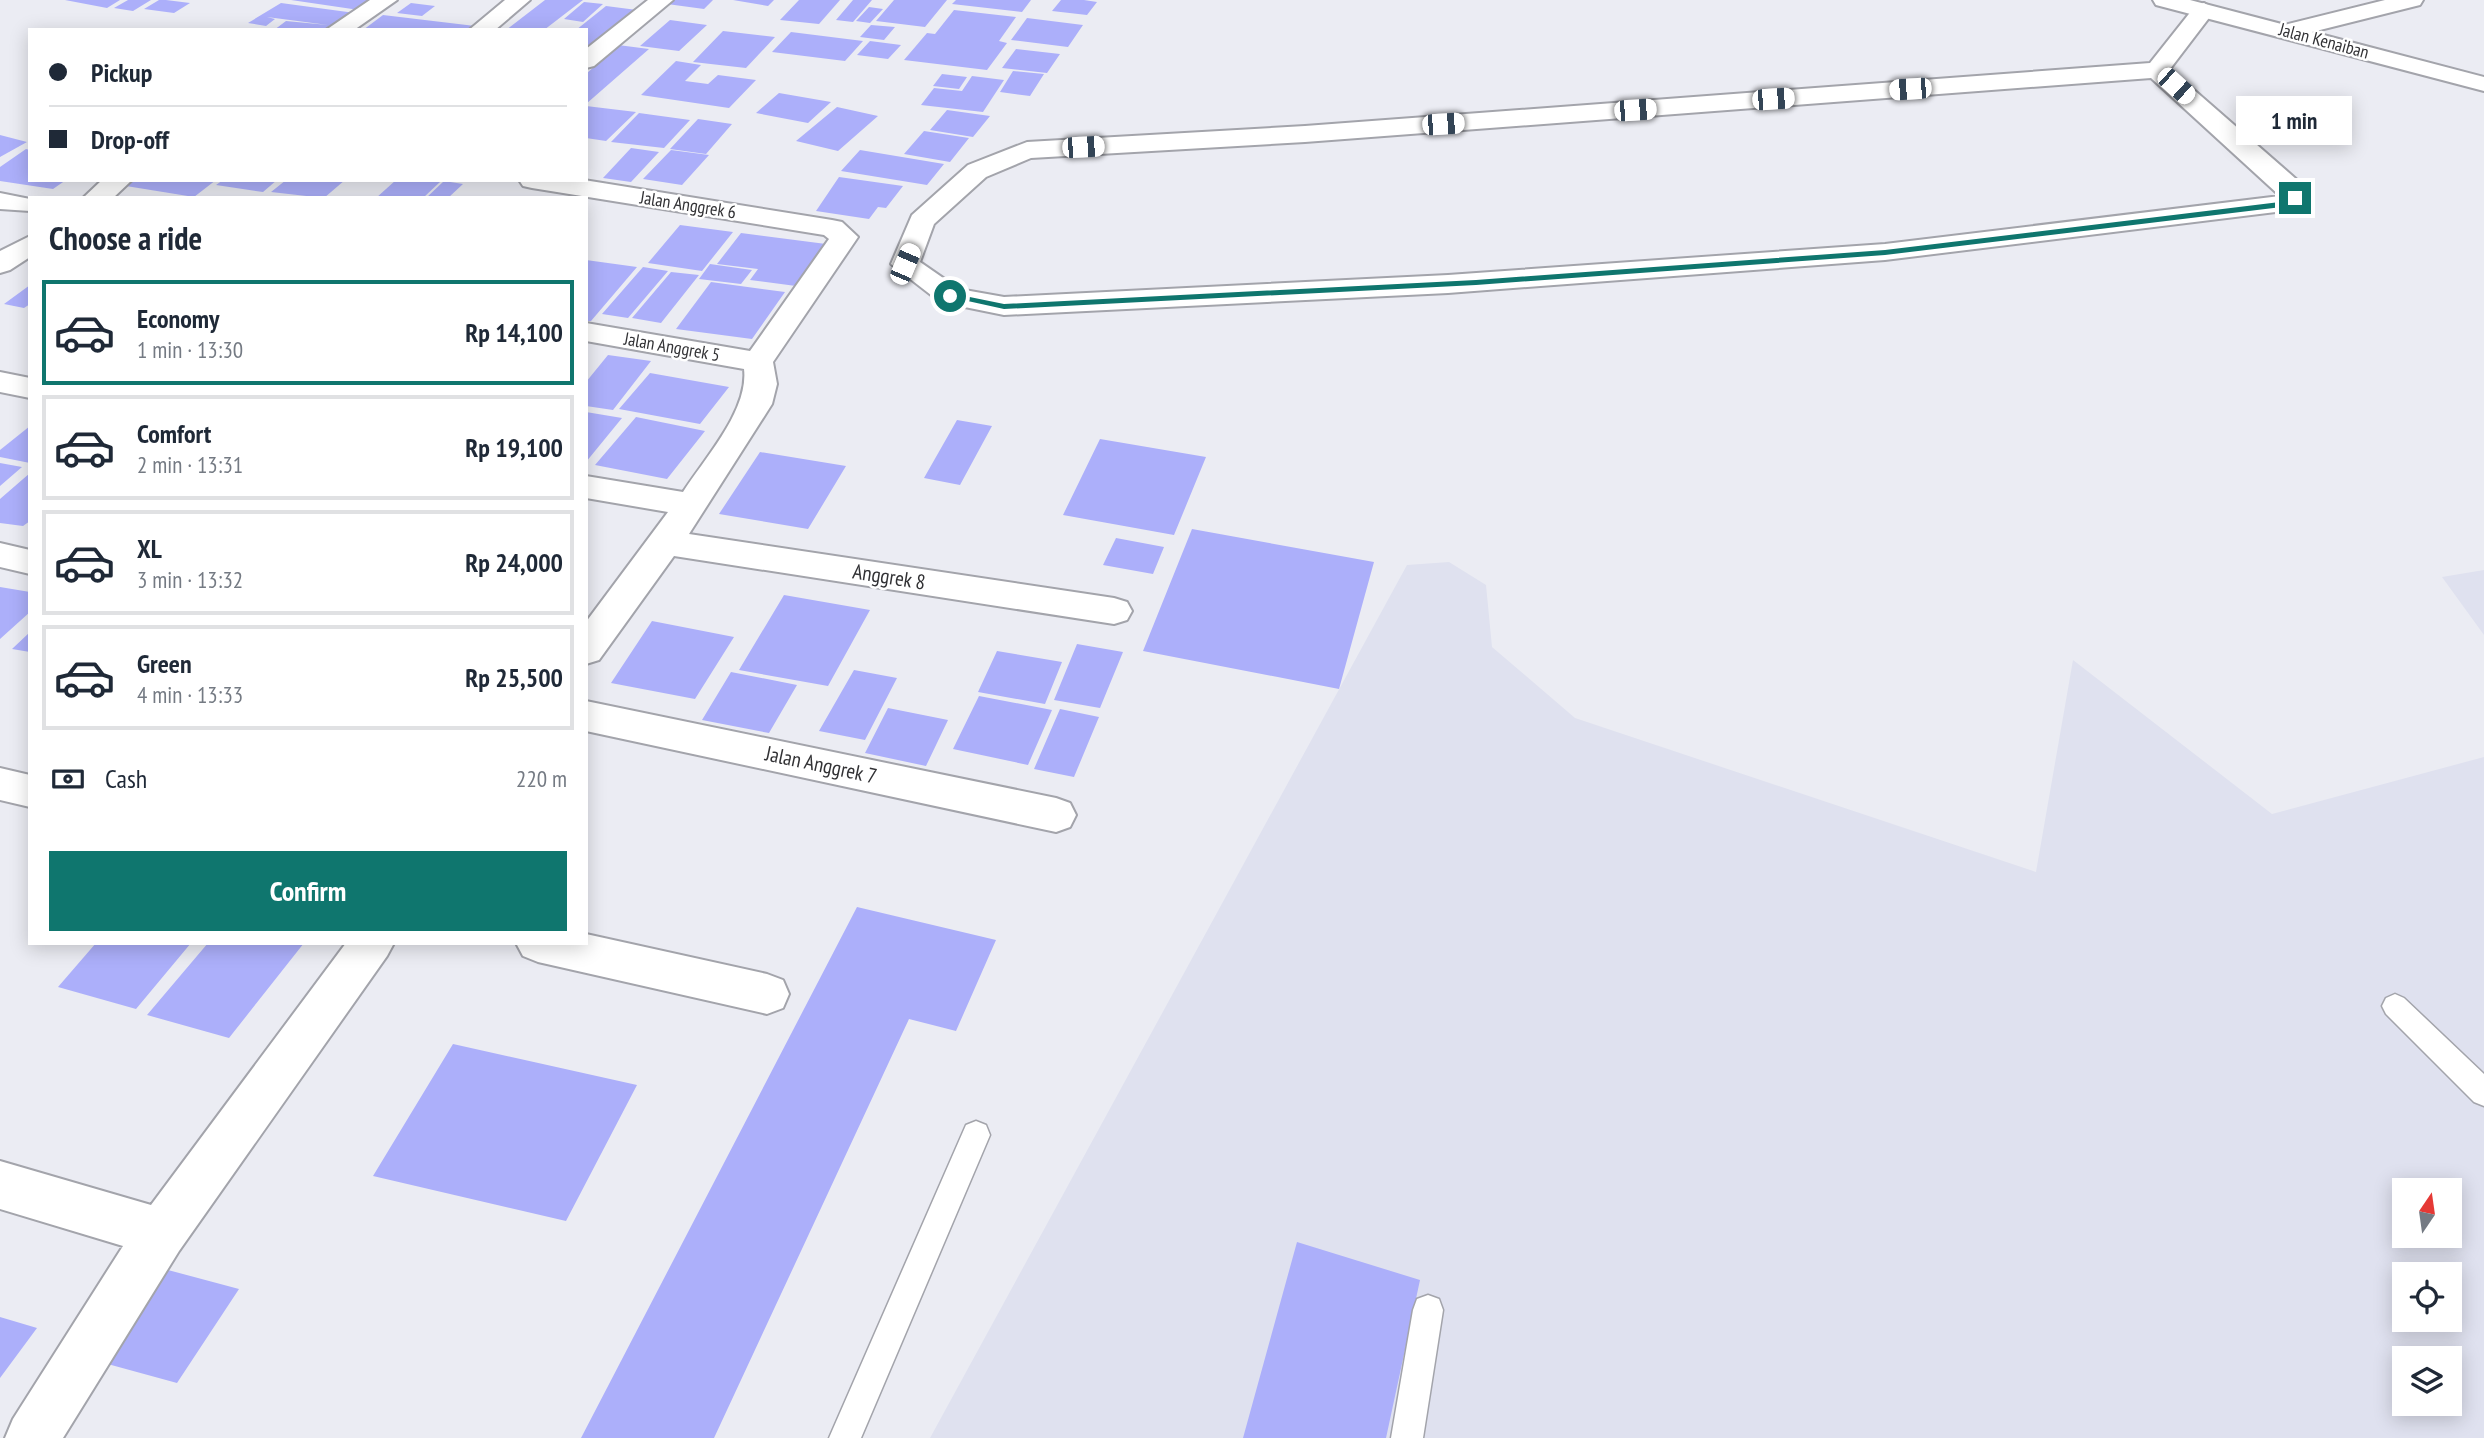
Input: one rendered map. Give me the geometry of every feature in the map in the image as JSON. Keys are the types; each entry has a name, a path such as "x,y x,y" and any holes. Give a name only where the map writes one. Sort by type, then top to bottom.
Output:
{"street":[{"path":"340,28 386,0"},
{"path":"483,28 519,0"},
{"path":"588,59 662,0"},
{"name":"Jalan Kenaiban","path":"2164,0 2480,81"},
{"path":"2288,31 2412,0"},
{"path":"2157,70 2287,185 2295,198 2290,203 1885,252 1448,284 1004,306 950,296 905,264 922,221 977,171 1027,150 1319,134 2157,70 2204,10"},
{"path":"99,196 116,182"},
{"name":"Jalan Anggrek 6","path":"544,182 832,228 842,233 843,243 758,362"},
{"path":"0,264 28,245"},
{"name":"Jalan Anggrek 5","path":"588,332 758,362"},
{"path":"588,647 692,505 756,404 761,384 758,362"},
{"path":"0,382 28,388"},
{"path":"588,487 692,505"},
{"name":"Anggrek 8","path":"664,542 1114,611"},
{"path":"0,555 28,562"},
{"name":"Jalan Anggrek 7","path":"588,716 1056,815"},
{"path":"0,784 28,791"},
{"path":"32,1438 161,1233 371,945"},
{"path":"547,945 767,995"},
{"path":"0,1185 161,1233"}],"lane":[{"path":"2395,1006 2484,1093"},
{"path":"845,1438 976,1135"},
{"path":"1407,1438 1428,1310"}],"shaded area":[{"path":"1449,562 1486,585 1492,647 1575,718 2036,872 2073,660 2272,814 2484,757 2484,1438 930,1438 1407,565"},
{"path":"2484,570 2484,635 2442,577"}],"building":[{"path":"65,0 120,0 107,8"},
{"path":"128,0 151,0 133,11 114,8"},
{"path":"159,0 190,3 174,13 144,9"},
{"path":"291,0 373,0 359,10"},
{"path":"545,0 583,0 547,28 509,28"},
{"path":"671,0 713,0 704,9 667,4"},
{"path":"733,0 774,0 768,6"},
{"path":"799,0 840,0 819,24 780,20"},
{"path":"853,0 872,0 853,22 836,20"},
{"path":"894,0 947,0 925,27 876,21"},
{"path":"956,0 1031,0 1022,12 952,4"},
{"path":"1061,0 1097,2 1087,15 1052,11"},
{"path":"584,2 603,4 583,22 564,19"},
{"path":"281,3 355,13 336,26 330,25 326,28 277,28 286,21 328,25 267,17 275,19 266,26 248,23"},
{"path":"411,3 435,6 422,16 397,13"},
{"path":"606,6 637,10 588,51 588,28 578,28"},
{"path":"869,7 883,9 870,23 856,21"},
{"path":"954,10 1016,17 999,41 1007,43 987,70 904,60 927,33 935,34"},
{"path":"383,15 475,26 472,28 366,28"},
{"path":"1027,18 1083,25 1068,47 1011,40"},
{"path":"670,20 707,25 679,51 640,46"},
{"path":"871,25 895,27 884,40 860,37"},
{"path":"723,31 775,37 746,68 693,62"},
{"path":"791,32 863,41 845,61 772,52"},
{"path":"870,41 901,45 888,59 857,55"},
{"path":"618,45 649,49 588,102 588,72"},
{"path":"1016,49 1060,54 1047,73 1002,68"},
{"path":"676,61 701,65 685,81 708,84 718,75 756,80 729,108 641,95"},
{"path":"1013,71 1044,74 1030,96 1000,92"},
{"path":"942,74 967,77 959,89 933,86"},
{"path":"972,76 1004,80 983,112 921,105 934,88 962,91"},
{"path":"779,93 831,102 808,123 756,113"},
{"path":"588,106 636,112 606,141 588,138"},
{"path":"837,107 878,116 838,151 796,141"},
{"path":"947,110 990,116 973,137 930,130"},
{"path":"639,113 690,120 664,148 611,142"},
{"path":"698,119 732,124 706,154 670,149"},
{"path":"924,131 969,138 950,162 904,154"},
{"path":"0,135 27,142 0,157"},
{"path":"631,148 659,152 631,182 603,178"},
{"path":"26,149 28,182 63,182 53,189 0,181 0,167"},
{"path":"671,150 709,155 682,185 643,179"},
{"path":"860,150 944,164 927,185 841,171"},
{"path":"839,177 903,186 886,208 878,207 869,219 816,211"},
{"path":"131,182 213,182 195,196 126,186"},
{"path":"220,182 275,182 263,192 216,185"},
{"path":"284,182 343,182 326,196 271,192"},
{"path":"394,182 440,182 425,196 378,196"},
{"path":"443,182 463,184 450,196 428,196"},
{"path":"680,225 733,232 702,271 648,263"},
{"path":"741,233 826,244 796,286 750,280 758,269 717,264"},
{"path":"588,260 637,267 591,321 588,321"},
{"path":"710,264 752,270 741,284 699,279"},
{"path":"643,267 668,271 628,318 602,314"},
{"path":"671,272 699,275 661,323 632,318"},
{"path":"711,282 785,292 752,339 676,329"},
{"path":"28,286 28,305 24,308 4,304"},
{"path":"608,355 651,361 613,410 588,406 588,380"},
{"path":"650,373 729,387 700,424 619,409"},
{"path":"588,412 622,418 588,460"},
{"path":"636,417 705,431 667,479 595,465"},
{"path":"957,420 992,426 960,485 924,478"},
{"path":"28,428 28,463 0,457 0,450"},
{"path":"1100,439 1206,457 1174,535 1063,515"},
{"path":"760,452 846,466 808,529 719,514"},
{"path":"0,463 22,467 0,486"},
{"path":"28,475 28,522 23,526 0,523 0,499"},
{"path":"1192,529 1374,562 1339,689 1143,651"},
{"path":"1116,538 1164,547 1153,574 1103,565"},
{"path":"0,587 28,592 28,614 0,639"},
{"path":"784,595 870,610 828,686 739,670"},
{"path":"652,621 734,637 695,699 611,683"},
{"path":"28,634 28,652 12,649"},
{"path":"1077,644 1123,652 1100,708 1054,700"},
{"path":"997,651 1062,662 1045,704 978,692"},
{"path":"854,670 897,678 865,740 819,731"},
{"path":"731,672 797,685 769,733 702,720"},
{"path":"979,696 1052,710 1028,765 953,749"},
{"path":"888,708 948,720 926,766 865,753"},
{"path":"1060,709 1099,717 1074,777 1034,769"},
{"path":"857,907 996,940 956,1031 909,1019 714,1438 581,1438"},
{"path":"94,945 189,945 136,1009 58,987"},
{"path":"206,945 302,945 229,1038 147,1015"},
{"path":"453,1044 637,1085 566,1221 373,1176"},
{"path":"1297,1242 1420,1280 1386,1438 1243,1438"},
{"path":"168,1270 239,1289 177,1383 104,1363"},
{"path":"0,1317 37,1328 0,1378"}],"route":[{"path":"950,296 1004,306 1476,282 1885,252 2290,203 2295,198"}]}
